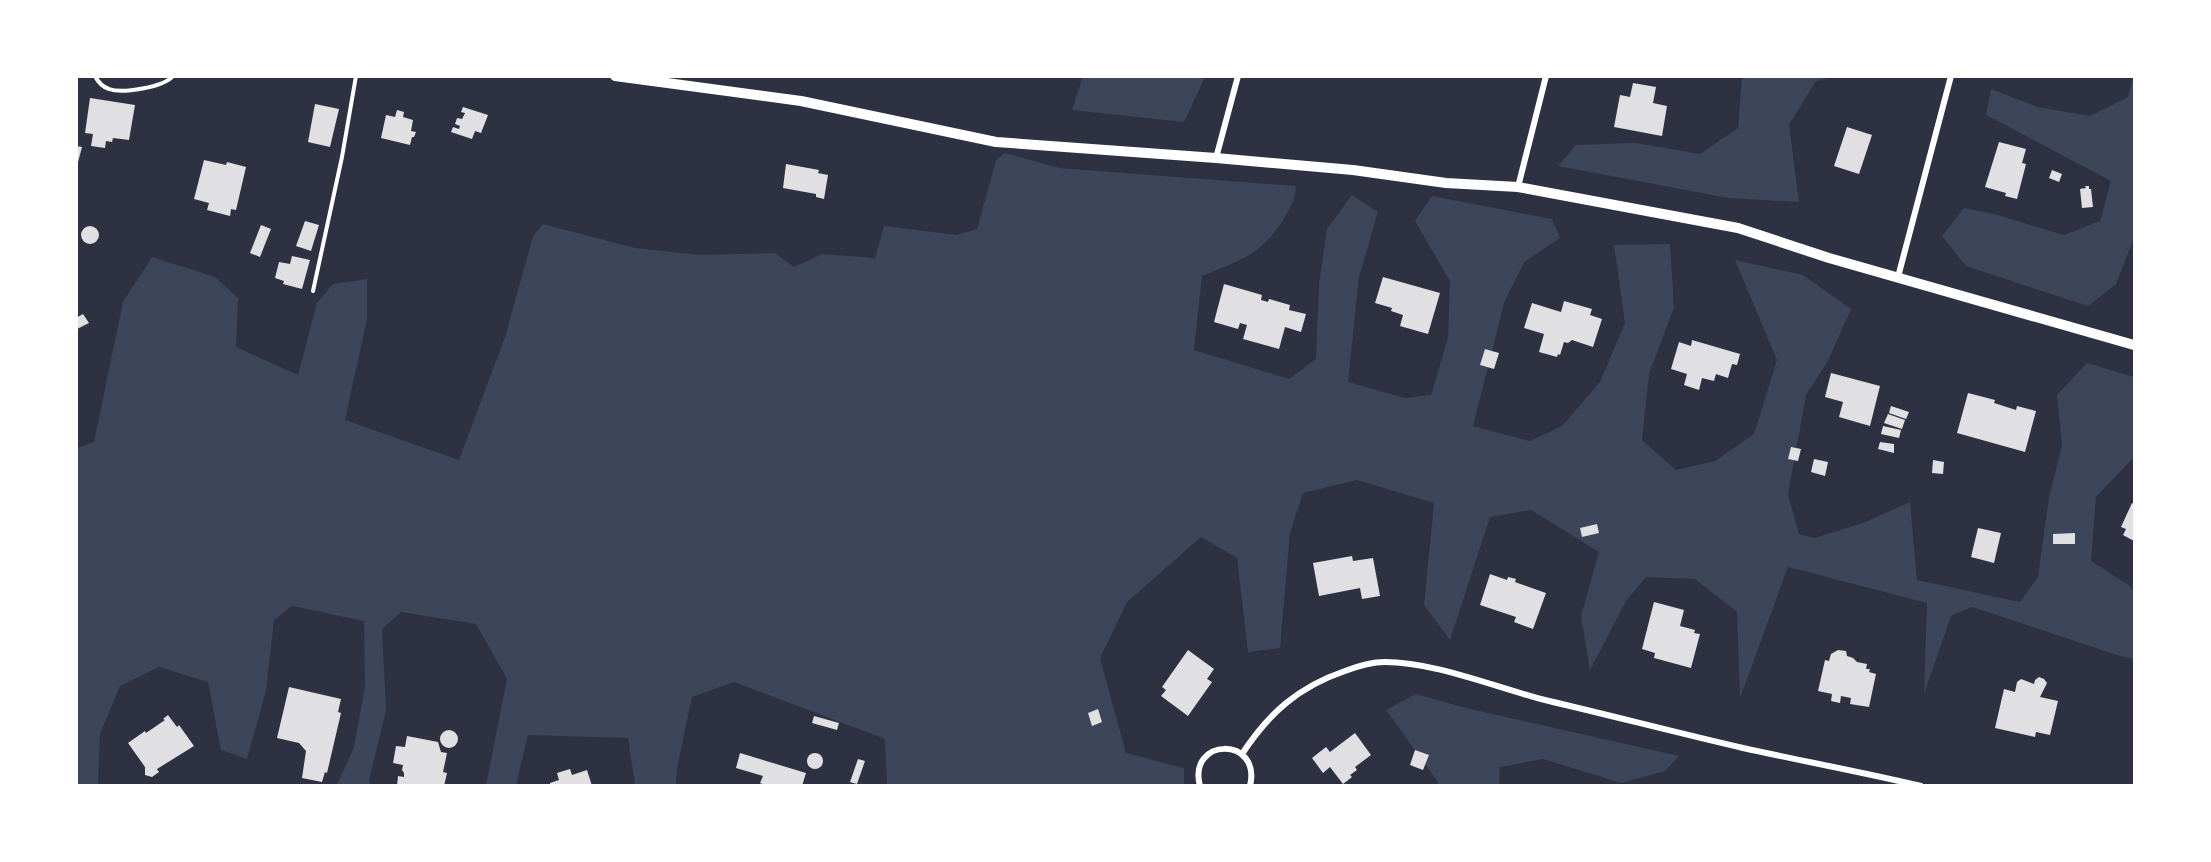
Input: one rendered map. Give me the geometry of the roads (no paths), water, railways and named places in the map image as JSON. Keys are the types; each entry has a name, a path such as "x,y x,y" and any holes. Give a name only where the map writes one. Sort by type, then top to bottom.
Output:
{"main road":[{"path":"615,76 801,101 996,142 1216,158 1353,170 1446,183 1518,187 1738,228 1829,258 2134,345"}],"street":[{"path":"1216,158 1238,76"},
{"path":"1518,187 1546,76"},
{"path":"1898,277 1951,76"},
{"path":"1242,754 1256,733 1276,711 1301,690 1324,678 1360,666 1385,662 1418,666 1536,698 1731,745 1921,786"},
{"path":"1200,786 1198,769 1202,761 1208,754 1225,748 1242,754 1251,768 1250,786"}],"lane":[{"path":"95,76 105,88 122,91 167,82 173,76"},
{"path":"313,291 342,157 356,76"}]}
